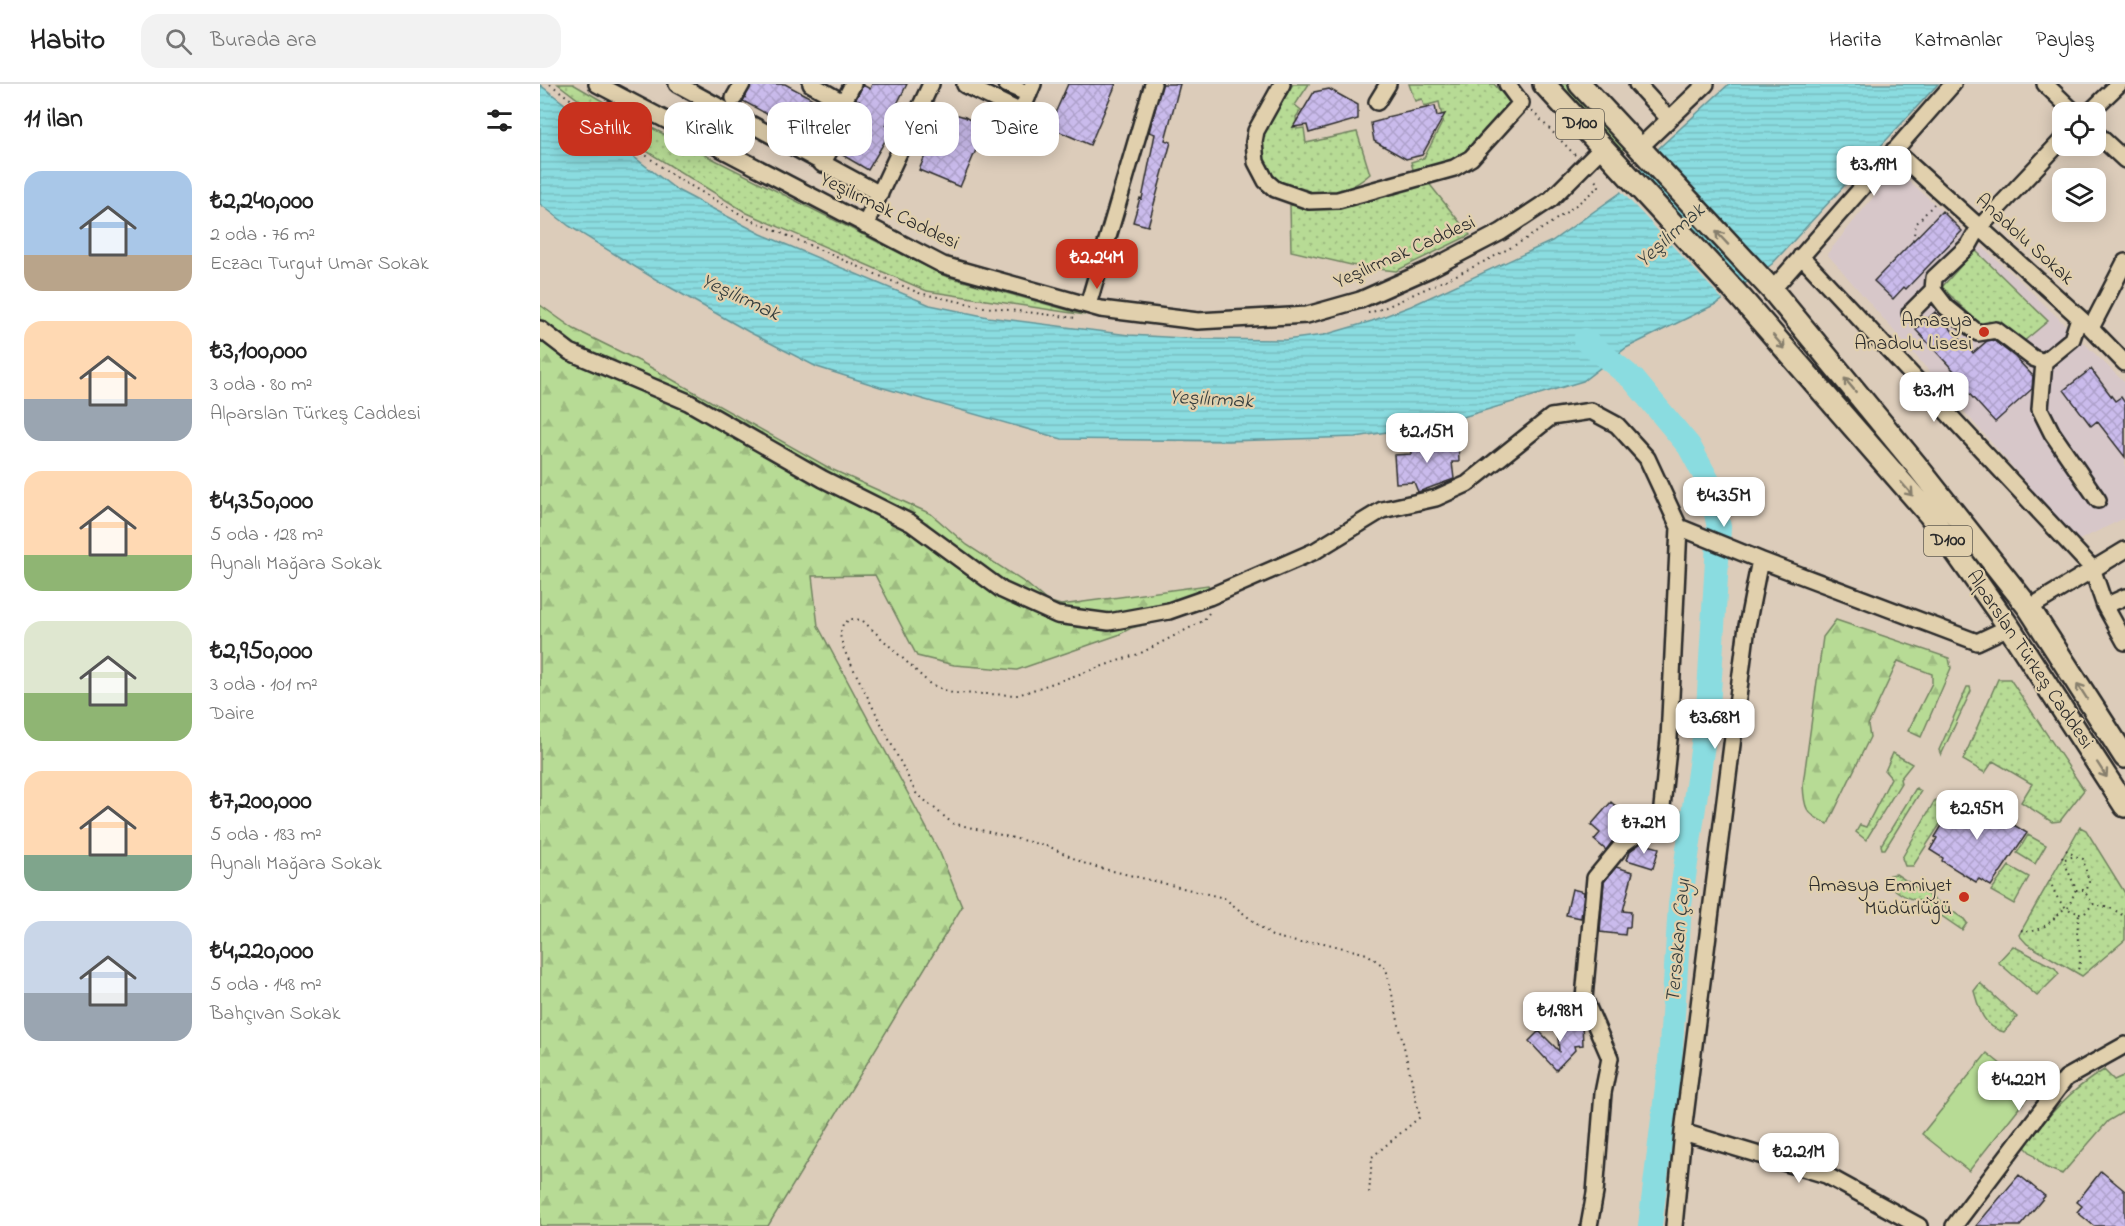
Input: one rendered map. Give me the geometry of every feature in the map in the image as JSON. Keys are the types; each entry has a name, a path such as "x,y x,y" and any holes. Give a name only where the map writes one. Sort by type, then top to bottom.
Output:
{"highway":[{"name":"D100","path":"1544,84 1602,148"},
{"name":"D100","path":"1580,84 1767,285"},
{"name":"Alparslan Türkeş Caddesi","path":"1602,148 1741,298 1929,514 2009,627 2125,806"},
{"name":"Alparslan Türkeş Caddesi","path":"1767,285 1916,465 2028,608 2125,757"}],"street":[{"name":"Yeşilırmak Caddesi","path":"597,84 943,265 1085,312 1198,321 1306,315 1360,300 1501,232 1551,199 1602,148"},
{"path":"676,84 880,194"},
{"path":"734,98 742,84"},
{"path":"811,84 841,102"},
{"path":"844,102 853,84"},
{"path":"865,225 931,84"},
{"path":"965,85 1021,112 1031,89 1006,84"},
{"path":"1085,312 1153,84"},
{"path":"1282,84 1256,131 1254,142 1256,162 1266,181 1275,189 1309,201 1338,200 1454,168 1471,158 1516,111 1521,103 1520,98 1508,84"},
{"path":"1377,102 1388,84"},
{"path":"1637,84 1669,119"},
{"path":"1642,153 1669,119 1706,84"},
{"path":"1767,285 1801,256 1953,84"},
{"path":"2045,84 2064,102"},
{"path":"2100,102 2119,84"},
{"path":"2106,142 2125,160"},
{"name":"Anadolu Sokak","path":"1893,150 1978,229 2091,328 2125,363"},
{"path":"1910,313 1933,290 1934,278 1969,245 1978,229 2052,151"},
{"path":"822,164 826,156"},
{"path":"1801,256 2092,568 2104,606 2125,642"},
{"path":"2091,328 2125,262"},
{"path":"1933,290 1946,308 1978,333 1996,330 2033,358 2044,362"},
{"path":"2079,318 2072,339 2044,362 2040,409 2052,433 2098,500"},
{"path":"540,329 570,352 688,402 824,479 911,523 1002,590 1057,615 1109,622 1169,611 1225,590 1314,551 1382,510 1436,498 1467,484 1551,417 1591,411 1617,425 1647,458 1679,527 1669,739 1661,817 1623,844 1595,878 1584,999 1610,1058 1603,1093 1595,1193 1589,1226"},
{"path":"1679,527 1741,553 1977,642 2009,627"},
{"path":"2028,608 2125,550"},
{"path":"1674,1226 1683,1132 1747,626 1760,560"},
{"path":"2104,606 2125,597"},
{"path":"1954,1226 2066,1078 2125,1045"},
{"path":"1683,1132 1826,1175 1919,1226"}],"path":[{"path":"550,84 675,177 760,224 919,293 984,307 1085,312"},
{"path":"1361,314 1372,312 1471,269 1527,240 1573,209 1599,186 1584,165 1520,98"},
{"path":"1913,240 1916,224 1942,195"},
{"path":"1225,590 1203,621 1141,653 1018,695 952,693 930,684 862,620 851,619 843,624 840,635 844,650 916,793 952,823 1050,847 1088,865 1224,898 1272,936 1300,943 1320,942 1367,954 1386,968 1420,1117 1372,1156 1370,1194"},
{"path":"1989,810 1994,803"},
{"path":"2066,850 2083,859 2087,867 2089,882 2086,893"},
{"path":"2075,856 2063,858 2076,890"},
{"path":"2050,880 2056,898 2067,907 2079,913 2085,913 2093,903"},
{"path":"2076,890 2086,893 2093,903 2113,909 2125,917"},
{"path":"2021,930 2031,933 2041,928 2067,907 2076,890"},
{"path":"2077,974 2081,960 2077,934 2079,913"}],"shaded area":[{"name":"Amasya Anadolu Lisesi","path":"1896,169 2020,281 2125,383 2125,518 2077,541 1827,254"}],"green space":[{"path":"558,84 573,84 604,102 582,102"},
{"path":"1293,84 1309,84 1295,105 1301,110 1296,117 1297,129 1304,128 1306,143 1357,132 1370,174 1344,190 1313,195 1298,193 1284,187 1273,178 1261,154 1259,142"},
{"path":"1409,84 1494,84 1511,104 1460,158 1414,173 1411,162 1424,158 1443,121 1439,102 1424,106 1422,99 1415,101"},
{"path":"1555,84 1568,84 1626,147 1618,154"},
{"path":"652,128 664,134 664,156 707,156 945,276 1085,315 927,291 747,213 652,155"},
{"path":"1427,181 1470,235 1396,271 1360,267 1291,251 1290,205 1310,207"},
{"path":"1975,250 2048,321 2023,342 1983,328 1942,287"},
{"path":"540,305 574,329 641,362 831,469 931,514 967,545 1027,584 1047,601 1061,605 1208,585 1217,600 1173,618 1131,628 1118,635 1017,670 954,665 917,656 875,575 812,576 818,626 940,853 962,907 768,1226 540,1226"},
{"path":"1836,620 1949,658 1951,668 1921,737 1908,731 1932,683 1932,674 1898,661 1868,725 1870,737 1828,824 1815,817 1807,809 1803,784 1823,637"},
{"path":"1998,679 2010,679 2084,790 2060,821 2052,822 2021,802 2032,784 1993,761 1985,773 1963,760"},
{"path":"1967,687 1970,687 1971,691 1941,755 1939,750"},
{"path":"1893,753 1912,764 1900,779 1901,783 1866,840 1856,832 1860,825 1866,827 1891,778 1885,771"},
{"path":"1916,788 1921,791 1885,849 1882,849 1881,845"},
{"path":"1935,800 1950,809 1913,866 1905,866 1902,858"},
{"path":"2080,827 2086,830 2125,893 2125,940 2082,976 2027,944 2019,935"},
{"path":"2028,835 2046,845 2035,864 2017,853"},
{"path":"2009,866 2029,877 2014,904 1991,891"},
{"path":"1896,874 1964,919 1967,923 1962,930 1918,900 1909,898 1896,890 1887,879 1889,875"},
{"path":"2013,946 2055,968 2059,974 2037,996 1998,962"},
{"path":"1980,983 2017,1017 2004,1032 1991,1026 1980,1011 1974,991"},
{"path":"1987,1053 2033,1090 1969,1171 1922,1134"},
{"path":"2104,1070 2114,1080 2125,1075 2125,1111 2108,1121 2062,1174 2045,1167 2025,1147 2060,1104"}],"water":[{"name":"Yeşilırmak","path":"1729,84 1938,84 1772,264 1718,303 1626,348 1583,381 1443,423 1356,437 1228,441 1062,439 817,367 749,332 650,276 569,226 540,204 540,85 562,102 558,102 558,156 633,156 677,190 761,234 930,305 988,317 1129,335 1201,339 1285,340 1324,335 1372,321 1411,306 1552,241 1620,193 1660,147"}],"pier":[{"path":"1635,171 1744,288 1725,302 1619,189"}],"building":[{"path":"752,84 785,84 819,102 767,102 767,114 755,108 755,102 743,101"},
{"path":"872,84 907,84 898,102 884,102 884,143 868,170 844,156 872,156 872,102 860,102 856,99 863,85 870,89"},
{"path":"1068,84 1116,84 1090,145 1059,131 1059,104"},
{"path":"1162,84 1180,84 1165,140 1171,142 1148,226 1133,222 1140,198 1142,199 1155,134 1149,132"},
{"path":"1329,89 1358,105 1358,119 1309,133 1307,125 1293,127 1314,92"},
{"path":"1435,106 1437,116 1445,114 1422,155 1406,159 1374,141 1371,123 1386,119 1386,117"},
{"path":"959,115 971,121 971,156 973,156 960,187 919,170 925,156 959,156"},
{"path":"1942,211 1962,231 1906,289 1904,287 1893,299 1874,281"},
{"path":"1935,312 1973,353 1987,341 1993,340 2015,357 2033,376 2032,389 1995,422 1951,374 1954,371 1916,330"},
{"path":"2091,369 2115,401 2121,397 2125,403 2125,457 2097,421 2091,426 2064,390"},
{"path":"1458,440 1459,462 1452,462 1454,479 1418,492 1414,482 1396,483 1394,455 1411,454 1410,443"},
{"path":"1962,793 2027,833 1991,886 1979,879 1976,882 1942,861 1943,858 1930,850 1937,838 1935,837"},
{"path":"1611,802 1630,818 1606,850 1594,840 1600,833 1591,825"},
{"path":"1641,843 1659,848 1653,868 1627,860 1630,851"},
{"path":"1616,867 1633,872 1623,911 1631,912 1630,927 1626,927 1625,935 1600,932 1604,882"},
{"path":"1572,889 1584,892 1581,918 1566,915"},
{"path":"1582,1022 1583,1045 1574,1046 1575,1050 1556,1070 1529,1041 1539,1031 1559,1051 1557,1024"},
{"path":"2101,1171 2125,1191 2125,1226 2094,1226 2077,1212 2082,1206 2077,1202"},
{"path":"2019,1175 2045,1196 2020,1226 1976,1226"}],"waterway":[{"name":"Tersakan Çayı","path":"1585,340 1633,379 1689,446 1709,483 1719,527 1708,709 1680,905 1670,1062 1650,1226"}],"place":[{"name":"Amasya Anadolu Lisesi","path":"1984,332"},
{"name":"Amasya Emniyet Müdürlüğü","path":"1964,897"}]}
